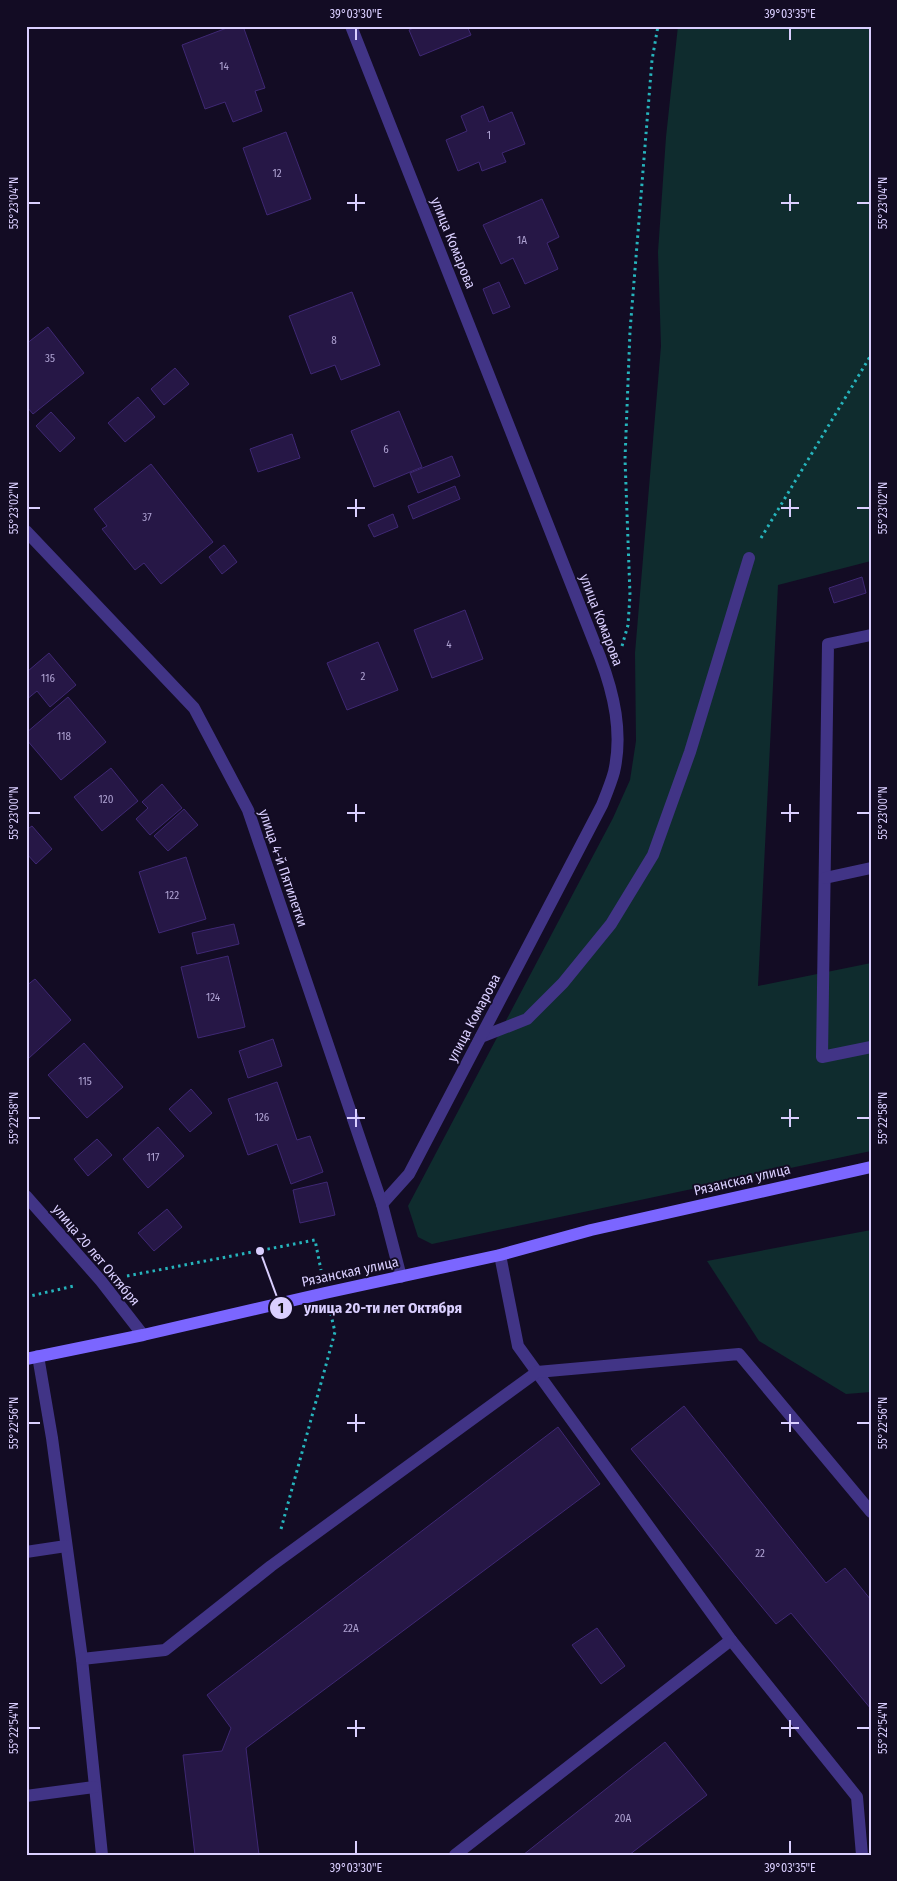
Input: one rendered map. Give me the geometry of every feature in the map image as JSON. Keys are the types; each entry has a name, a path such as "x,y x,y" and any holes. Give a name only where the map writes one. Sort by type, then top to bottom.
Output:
{"main road":[{"name":"Рязанская улица","path":"32,1358 500,1255 591,1230 871,1167"},
{"name":"Рязанская улица","path":"591,1230 871,1175"}],"street":[{"name":"улица Комарова","path":"352,26 608,679 617,711 618,744 614,772 602,805 409,1174 382,1204"},
{"name":"улица 4-й Пятилетки","path":"26,531 194,708 248,810 382,1204 401,1277"},
{"path":"481,1037 528,1018 563,983 611,924 653,855 690,752 750,558"},
{"path":"871,635 828,644 822,1057 871,1047"},
{"path":"824,878 871,868"},
{"name":"улица 20 лет Октября","path":"26,1196 101,1280 143,1335"},
{"path":"500,1255 518,1346 731,1640 857,1797 862,1855"},
{"path":"82,1659 165,1650 271,1566 537,1372 740,1354 871,1512"},
{"path":"32,1358 52,1438 82,1659 102,1855"},
{"path":"26,1552 66,1546"},
{"path":"454,1855 731,1640"},
{"path":"26,1796 94,1788"}],"path":[{"path":"608,679 625,640 630,595 625,459 630,341 652,60 658,26"},
{"path":"750,558 871,355"},
{"path":"26,1297 101,1280 315,1240 334,1332 271,1566"}],"green space":[{"path":"678,26 871,26 871,561 778,585 758,986 871,963 871,1151 432,1244 418,1237 408,1206 613,818 630,780 636,741 635,653 661,346 658,252 666,137"},
{"path":"871,1230 871,1392 846,1394 759,1341 707,1261"}],"building":[{"path":"232,26 243,26 265,88 255,91 262,111 233,122 225,102 205,109 182,45"},
{"path":"418,26 467,26 471,35 420,56 409,30"},
{"path":"483,106 489,122 512,112 525,144 502,153 506,162 482,171 479,162 458,171 446,140 467,131 461,116"},
{"path":"286,132 311,199 267,215 243,148"},
{"path":"542,199 559,237 547,243 558,269 525,284 513,258 501,264 483,225"},
{"path":"499,282 510,307 493,314 483,289"},
{"path":"352,292 380,365 341,380 335,365 311,374 289,316"},
{"path":"48,327 84,373 33,414 26,406 26,344"},
{"path":"175,368 189,384 164,405 151,389"},
{"path":"138,397 155,417 125,442 108,423"},
{"path":"399,411 422,467 374,487 351,431"},
{"path":"51,412 75,438 60,452 36,426"},
{"path":"292,434 300,458 258,472 250,449"},
{"path":"452,456 460,476 418,493 410,473"},
{"path":"151,464 213,542 161,584 144,563 135,570 102,529 107,526 94,509"},
{"path":"455,486 460,499 413,519 408,506"},
{"path":"393,514 398,527 374,537 368,525"},
{"path":"224,545 237,562 222,574 209,557"},
{"path":"862,577 866,593 834,603 829,588"},
{"path":"465,610 483,659 432,678 414,630"},
{"path":"378,642 398,690 347,710 327,663"},
{"path":"49,653 76,685 50,707 37,691 26,700 26,668 28,671"},
{"path":"68,697 106,742 61,780 26,739 26,733"},
{"path":"111,768 138,801 102,831 74,797"},
{"path":"162,784 182,808 150,835 136,819 148,808 142,802"},
{"path":"184,809 198,825 168,851 154,836"},
{"path":"32,826 52,849 36,864 26,853 26,830"},
{"path":"186,857 206,919 159,933 139,872"},
{"path":"234,924 239,944 197,954 192,933"},
{"path":"228,956 245,1027 198,1038 181,967"},
{"path":"35,979 71,1020 29,1058 26,1055 26,986"},
{"path":"273,1039 282,1066 248,1078 239,1051"},
{"path":"84,1043 123,1087 87,1118 48,1075"},
{"path":"277,1082 297,1140 310,1136 323,1172 291,1184 277,1144 248,1155 228,1099"},
{"path":"191,1089 212,1113 190,1132 169,1109"},
{"path":"158,1127 184,1156 148,1188 123,1159"},
{"path":"97,1139 112,1155 88,1176 74,1159"},
{"path":"327,1182 335,1215 300,1223 293,1190"},
{"path":"167,1209 182,1227 154,1251 138,1233"},
{"path":"684,1406 826,1583 845,1568 871,1600 871,1709 791,1613 776,1624 631,1449"},
{"path":"558,1427 600,1484 246,1748 259,1855 195,1855 183,1755 222,1751 231,1728 207,1695"},
{"path":"597,1628 625,1666 601,1684 572,1645"},
{"path":"665,1742 707,1795 629,1855 523,1855"}],"place":[{"name":"улица 20-ти лет Октября","path":"260,1251"}]}
